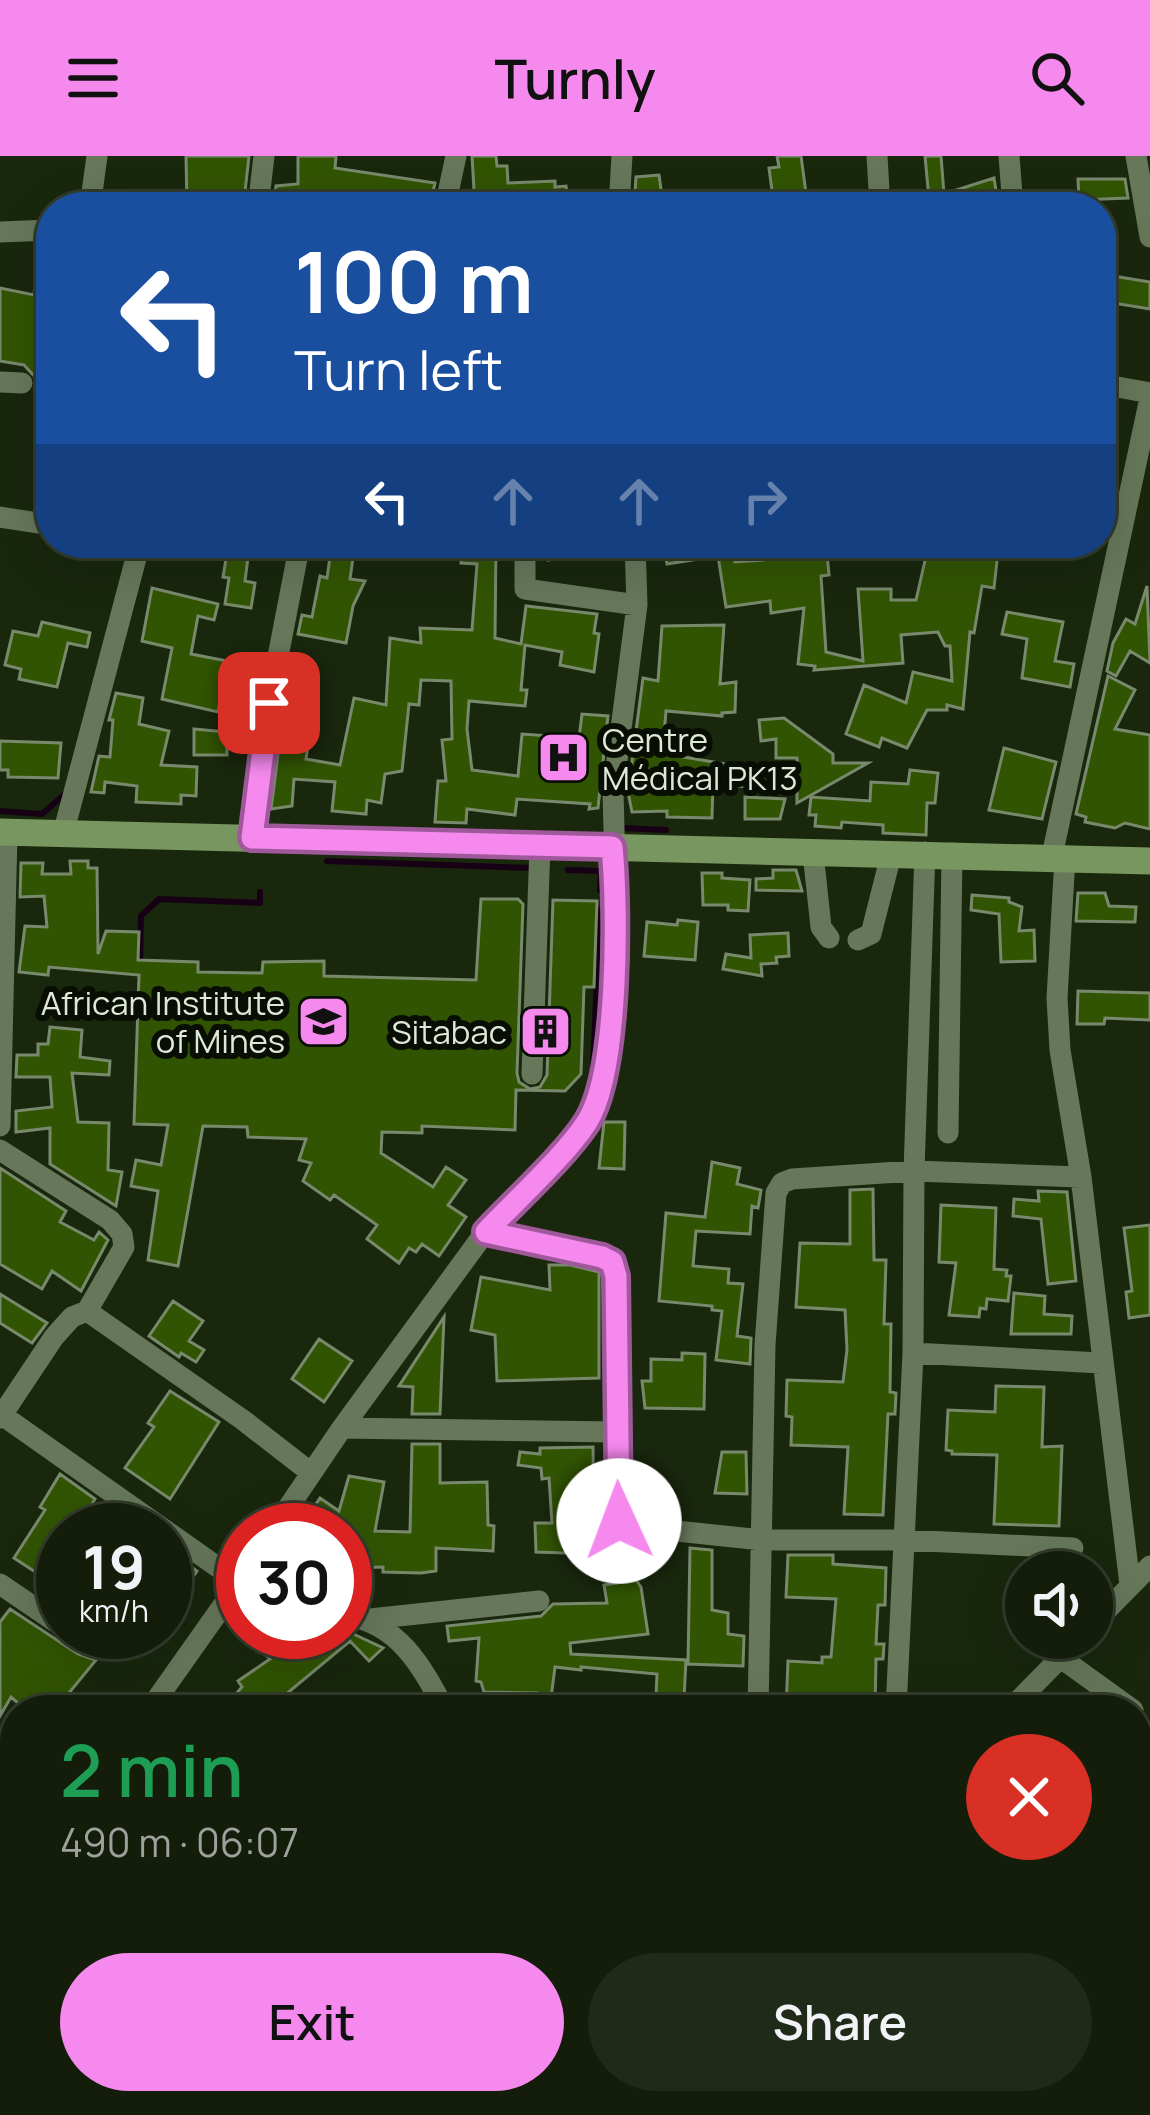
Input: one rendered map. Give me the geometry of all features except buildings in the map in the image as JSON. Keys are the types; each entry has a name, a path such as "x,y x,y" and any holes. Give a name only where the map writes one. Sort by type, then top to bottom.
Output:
{"main road":[{"path":"3,832 1150,861"}],"street":[{"path":"92,192 97,156"},
{"path":"260,192 264,156"},
{"path":"448,192 456,156"},
{"path":"620,192 622,156"},
{"path":"877,156 879,192"},
{"path":"1009,156 1012,192"},
{"path":"1136,156 1150,237"},
{"path":"0,232 36,231"},
{"path":"1116,388 1150,396 1059,856 1058,1023 1130,1585"},
{"path":"0,517 36,522"},
{"path":"63,834 136,558"},
{"path":"252,838 269,703 297,558"},
{"path":"525,558 526,589 637,604"},
{"path":"290,1503 486,1232 587,1121 604,1080 616,906 612,847 620,723 637,604 635,558"},
{"path":"0,1126 3,832"},
{"path":"532,1074 540,845"},
{"path":"813,853 821,927 830,938"},
{"path":"939,853 948,1133"},
{"path":"897,1695 913,1352 914,1171 939,853"},
{"path":"858,940 871,934 890,855"},
{"path":"0,1150 110,1220 122,1234 124,1247 87,1311 72,1317 54,1337 1,1417 126,1503"},
{"path":"758,1695 765,1345 776,1193 782,1183 914,1171 1081,1177"},
{"path":"486,1232 612,1262 616,1276 619,1521 629,1526 762,1540 904,1540 1073,1548"},
{"path":"87,1311 310,1472"},
{"path":"913,1352 1101,1364"},
{"path":"342,1428 616,1432"},
{"path":"1113,1603 1150,1566"},
{"path":"0,1584 36,1609"},
{"path":"372,1619 538,1601"},
{"path":"166,1695 216,1620"},
{"path":"372,1620 405,1645 436,1695"},
{"path":"1024,1695 1060,1659"},
{"path":"1062,1659 1113,1695"}],"waterway":[{"path":"0,811 42,814 65,794"},
{"path":"621,828 666,830"},
{"path":"327,861 532,868"},
{"path":"568,870 601,871 600,890"},
{"path":"140,965 141,916 159,899 260,903 260,892"},
{"path":"593,1067 600,910"}],"place":[{"name":"Centre Médical PK13","path":"563,758"},
{"name":"African Institute of Mines","path":"324,1021"},
{"name":"Sitabac","path":"546,1031"}],"route":[{"path":"269,703 252,838 612,847 616,906 604,1080 587,1121 486,1232 612,1262 616,1276 619,1521"}]}
